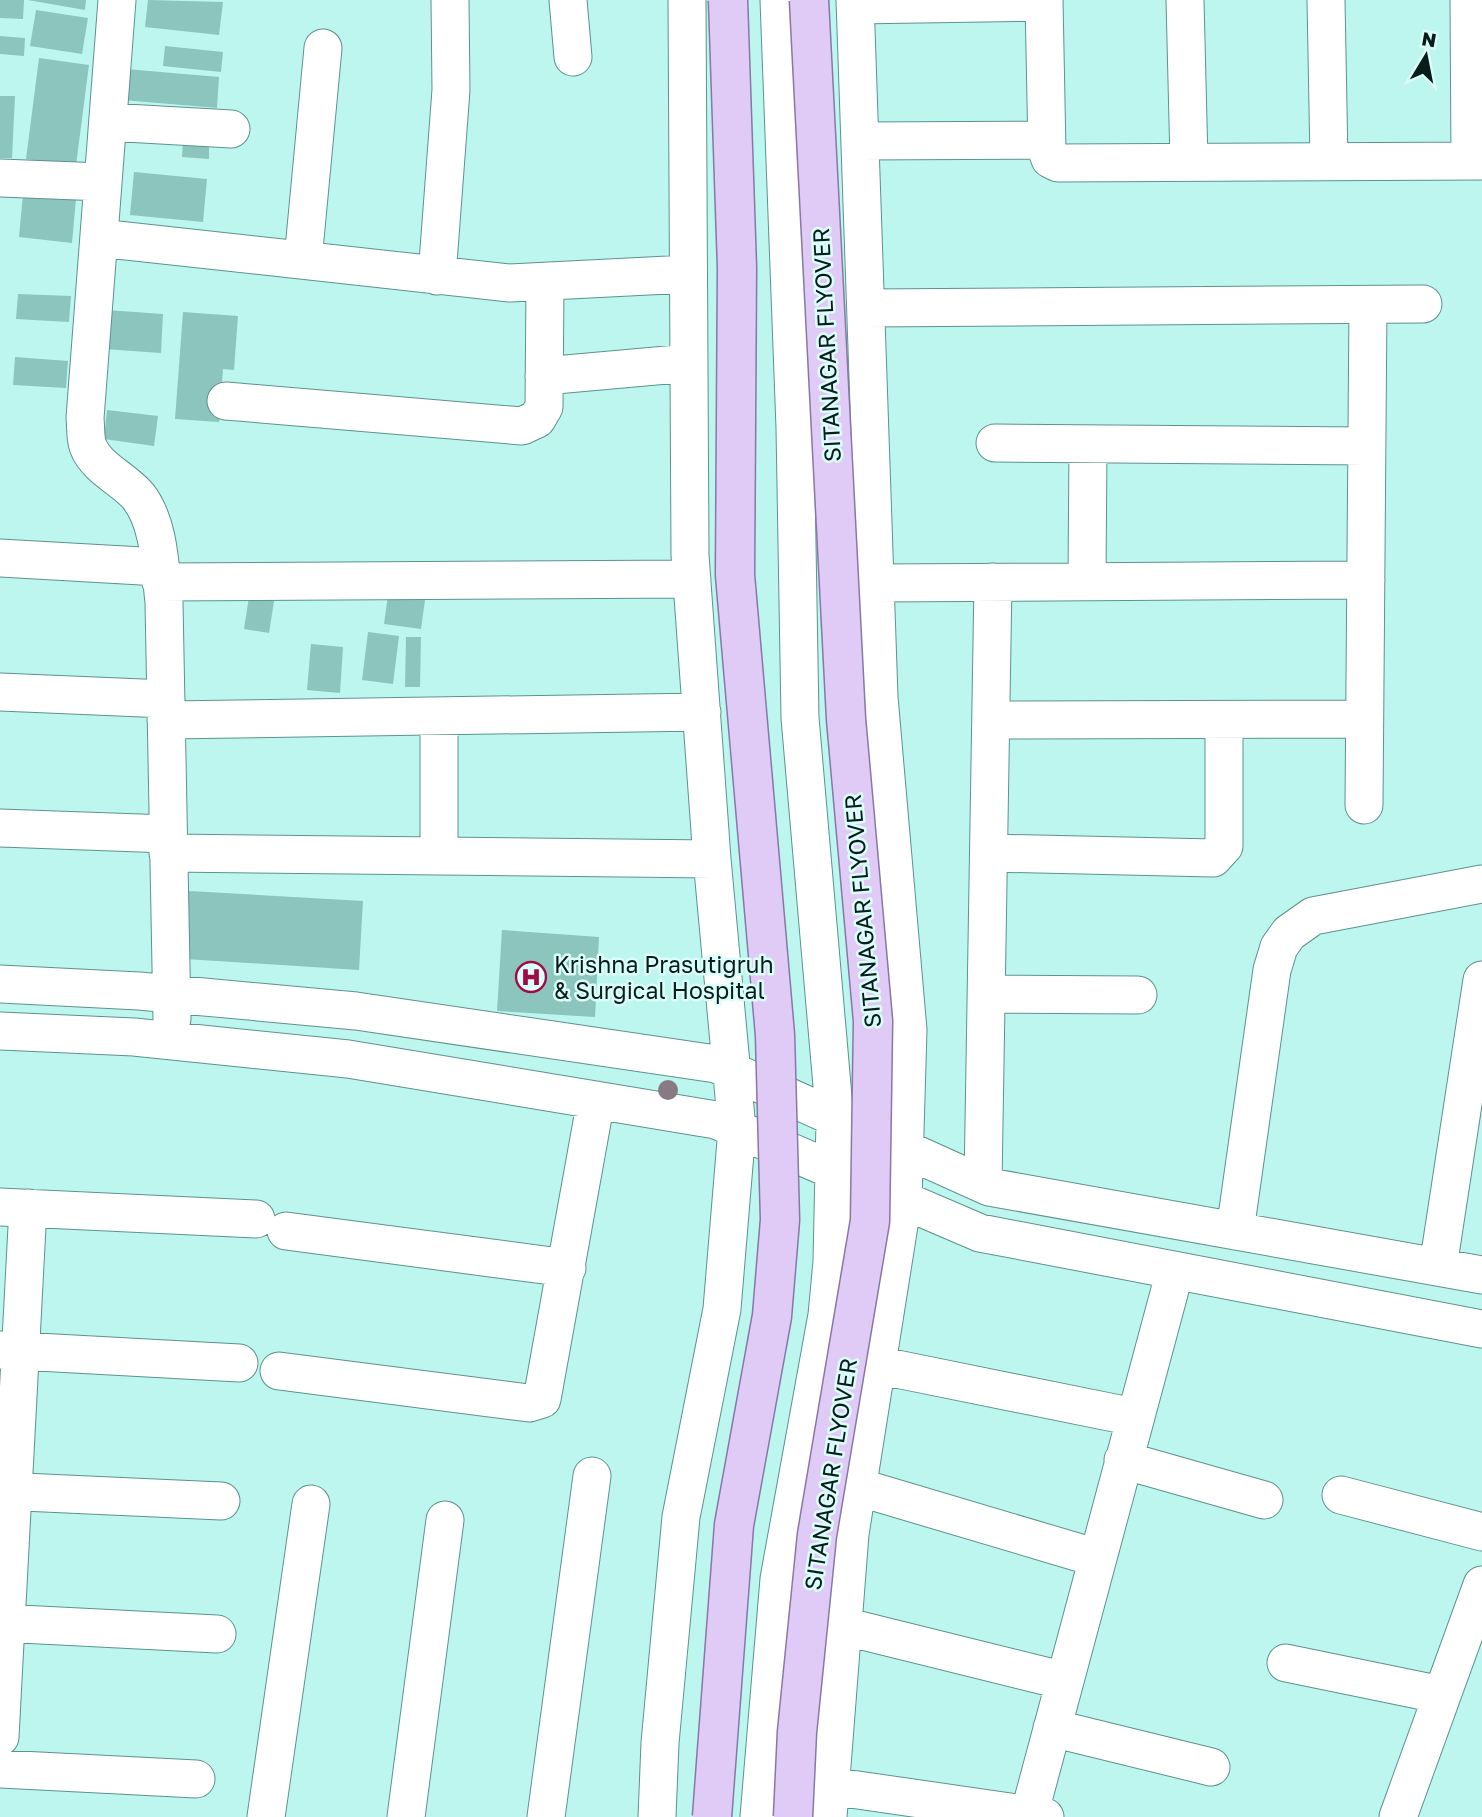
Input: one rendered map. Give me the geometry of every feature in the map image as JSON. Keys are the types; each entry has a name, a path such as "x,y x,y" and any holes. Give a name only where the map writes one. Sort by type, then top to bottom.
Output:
{"main road":[{"path":"712,1817 734,1525 772,1316 780,1220 775,1035 735,575 737,268 727,0"},
{"name":"SITANAGAR FLYOVER","path":"793,1817 797,1732 817,1535 870,1221 873,1021 846,719 809,0"}],"street":[{"path":"117,0 85,418 88,446 97,459 139,497 152,524 160,575 166,709 172,1041"},
{"path":"437,276 451,90 450,0"},
{"path":"568,0 573,57"},
{"path":"657,1817 660,1743 681,1517 722,1309 737,1129 712,859 692,579 687,0"},
{"path":"759,1817 779,1579 827,1315 835,1173 835,1119 800,718 795,428 779,0"},
{"path":"1185,0 1189,162"},
{"path":"1326,0 1329,161"},
{"path":"1175,1270 1052,1728 1037,1816 829,1802 843,1626 858,1487 903,1200 908,1030 879,697 855,3 1044,1 1046,141 1050,159 1058,163 1476,161 1469,0"},
{"path":"303,260 323,48"},
{"path":"108,122 231,129"},
{"path":"860,141 1046,141"},
{"path":"0,178 103,182"},
{"path":"99,237 510,283 688,274"},
{"path":"226,401 522,426 537,419 544,407 545,283"},
{"path":"867,308 1423,304"},
{"path":"1364,805 1368,305"},
{"path":"544,376 689,363"},
{"path":"995,443 1367,446"},
{"path":"1087,581 1088,444"},
{"path":"0,558 160,575 692,579"},
{"path":"875,583 1366,580"},
{"path":"983,1184 993,582"},
{"path":"0,692 166,709 439,716 702,712"},
{"path":"439,716 439,856"},
{"path":"992,720 1364,719"},
{"path":"989,853 1213,858 1224,846 1224,720"},
{"path":"0,828 168,844 439,856 712,859"},
{"path":"1235,1231 1272,970 1279,947 1289,933 1313,916 1482,884"},
{"path":"1438,1267 1482,980"},
{"path":"0,984 356,1011 716,1064 983,1184 1482,1275"},
{"path":"986,994 1138,995"},
{"path":"0,1031 172,1041 348,1059 716,1120 980,1233 1482,1329"},
{"path":"279,1371 536,1402 545,1391 596,1100"},
{"path":"0,1737 14,1208 271,1225 567,1268"},
{"path":"10,1351 239,1363"},
{"path":"877,1365 1134,1417"},
{"path":"1123,1460 1264,1500"},
{"path":"546,1817 592,1476"},
{"path":"858,1487 1097,1558"},
{"path":"7,1491 221,1501"},
{"path":"1341,1494 1482,1532"},
{"path":"266,1817 312,1504"},
{"path":"406,1817 445,1520"},
{"path":"1398,1817 1482,1585"},
{"path":"3,1623 217,1634"},
{"path":"843,1626 1065,1681"},
{"path":"1286,1662 1442,1695"},
{"path":"1052,1728 1211,1767"},
{"path":"0,1769 196,1779"}],"building":[{"path":"0,0 24,0 23,19 0,18"},
{"path":"28,0 86,0 85,10"},
{"path":"148,0 223,2 219,35 145,27"},
{"path":"36,10 88,18 82,54 30,46"},
{"path":"0,36 25,38 24,56 0,54"},
{"path":"165,46 223,52 221,72 163,66"},
{"path":"39,58 89,65 76,165 26,159"},
{"path":"126,69 219,77 217,108 123,100"},
{"path":"0,96 15,96 12,158 0,158"},
{"path":"183,139 209,140 209,159 182,157"},
{"path":"134,172 207,179 203,222 130,215"},
{"path":"23,194 76,199 72,243 19,237"},
{"path":"18,294 71,296 69,322 16,319"},
{"path":"106,310 163,314 161,353 104,349"},
{"path":"183,312 238,316 234,370 223,369 219,422 175,419"},
{"path":"15,357 68,361 66,388 13,385"},
{"path":"107,410 158,416 154,446 104,439"},
{"path":"389,588 426,593 421,629 384,624"},
{"path":"250,590 275,595 269,633 244,629"},
{"path":"368,632 399,636 393,684 362,680"},
{"path":"406,637 421,637 420,687 405,687"},
{"path":"311,644 343,647 340,693 307,690"},
{"path":"189,891 363,901 359,970 185,959"},
{"path":"502,930 599,937 595,1017 497,1011"}],"place":[{"name":"Krishna Prasutigruh & Surgical Hospital","path":"531,977"}]}
